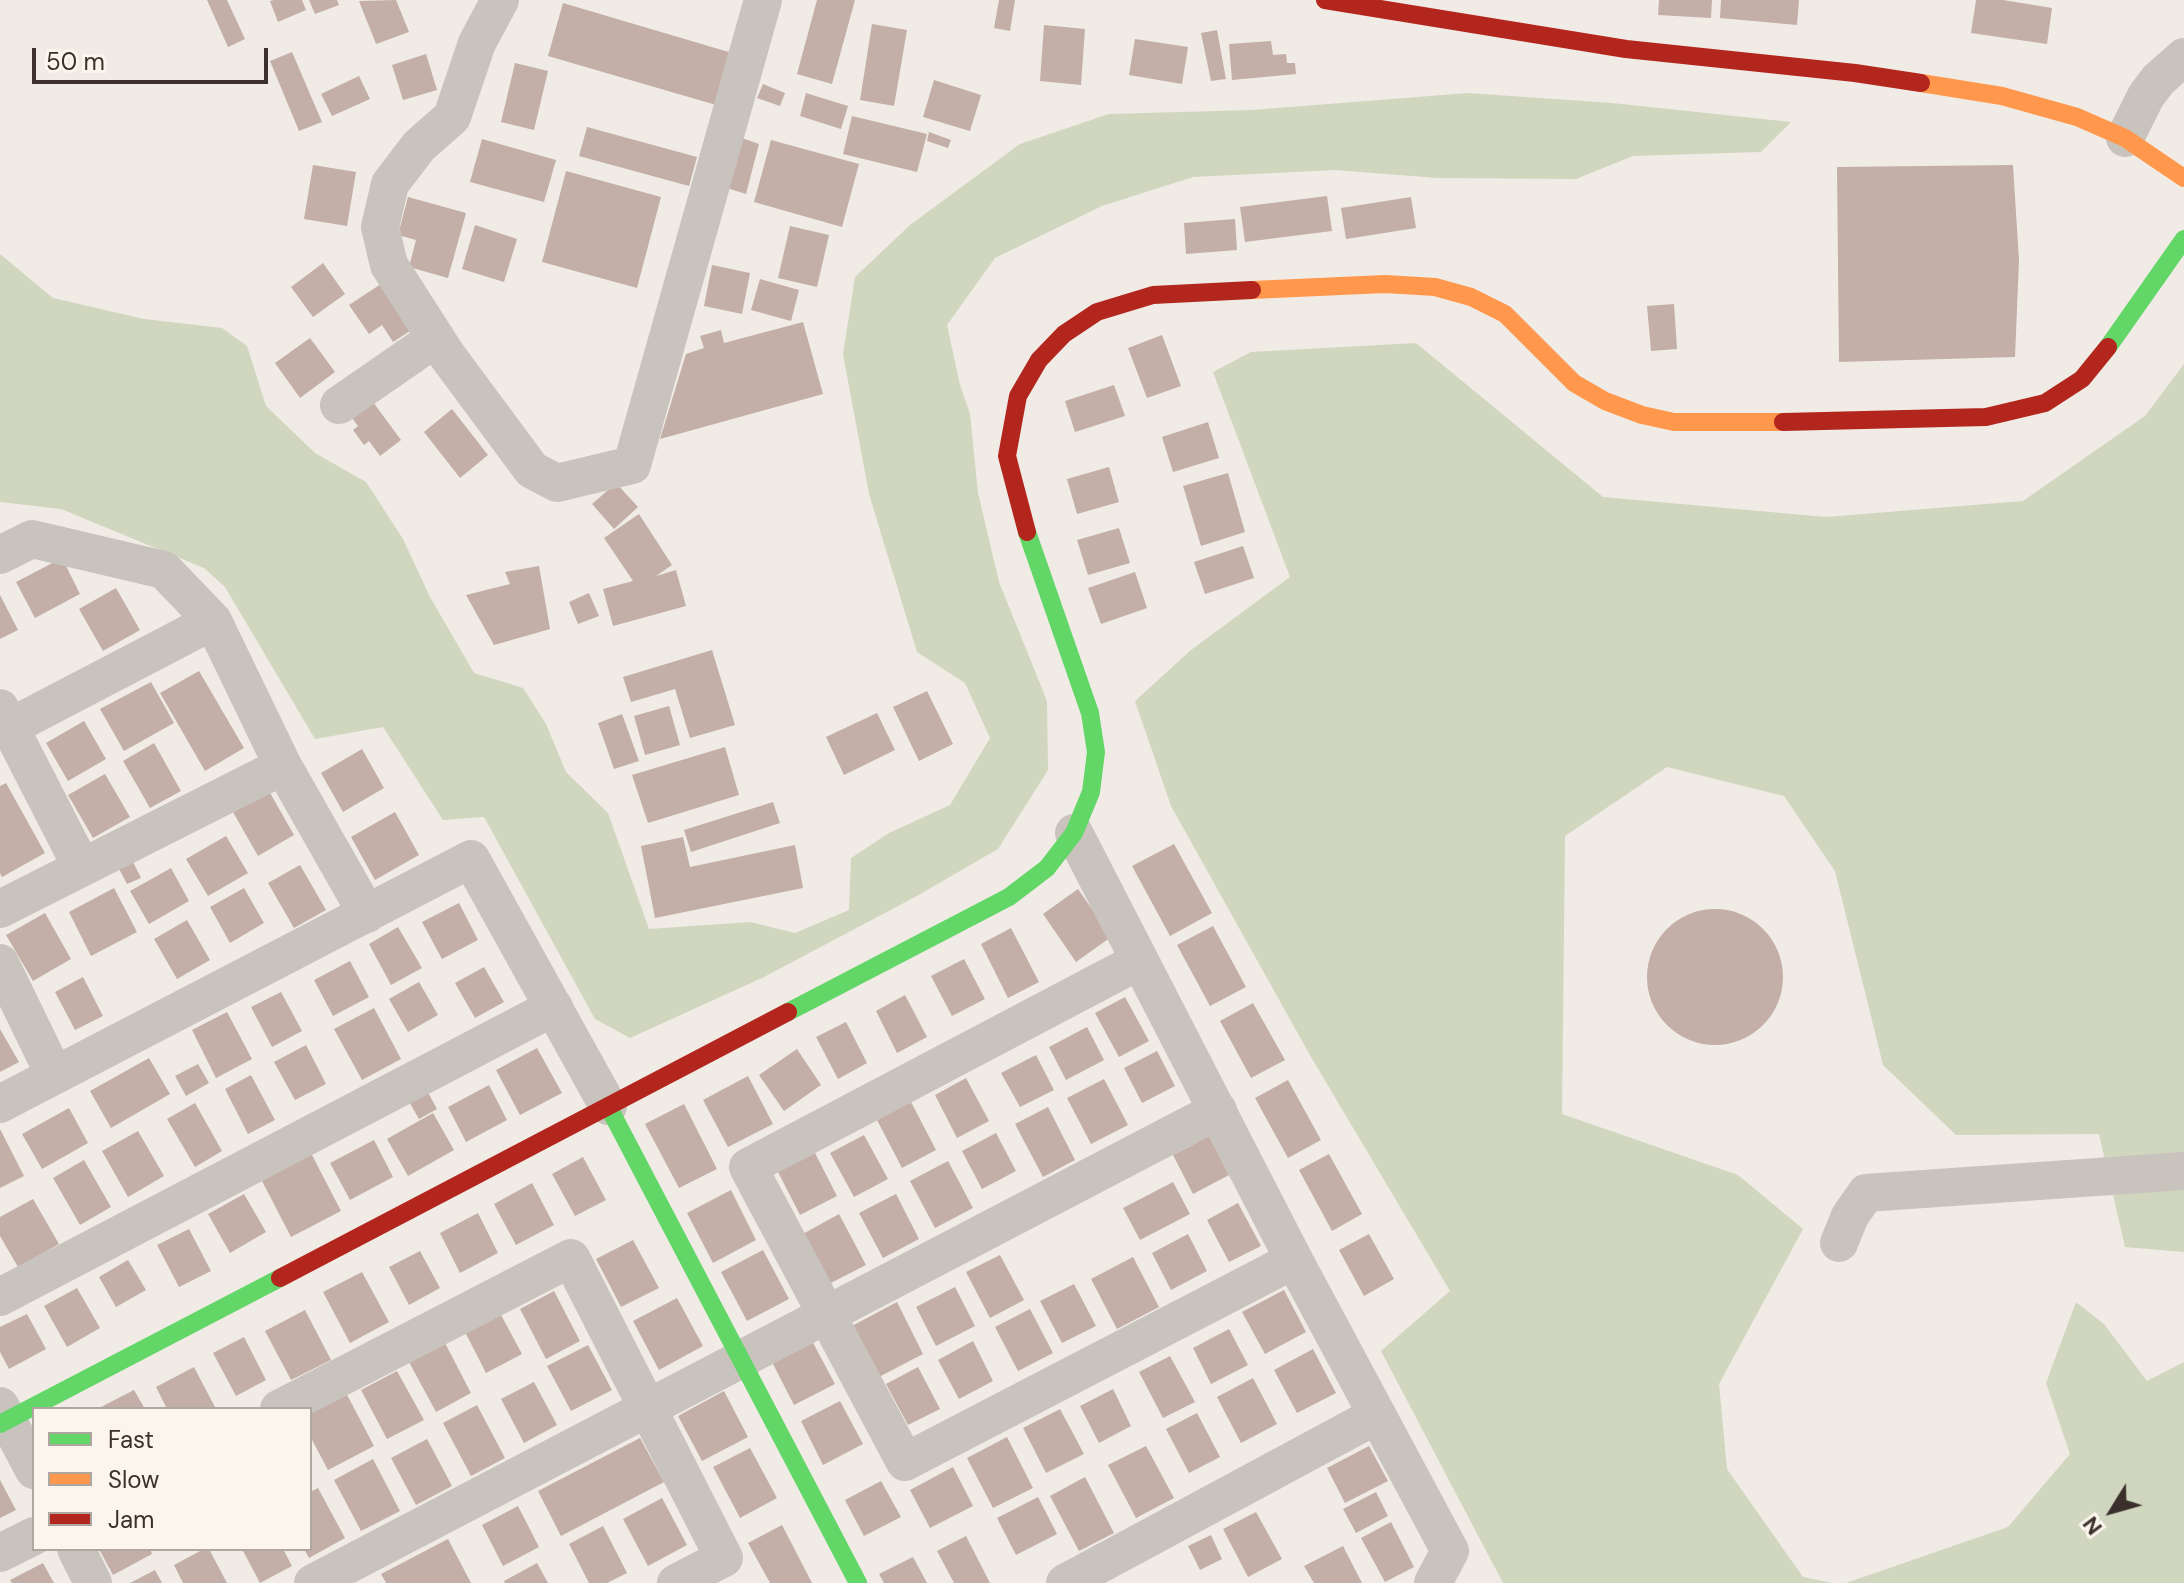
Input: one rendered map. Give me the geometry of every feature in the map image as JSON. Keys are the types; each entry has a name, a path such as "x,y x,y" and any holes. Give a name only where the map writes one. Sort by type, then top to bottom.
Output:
{"street":[{"path":"500,0 477,43 452,117 419,146 390,184 380,227 389,265 436,338 532,470 557,483 632,465 763,0"},
{"path":"1325,0 1626,49 1855,73 2002,96 2077,117 2125,138 2184,178"},
{"path":"2125,138 2146,96 2158,80 2184,57"},
{"path":"32,1467 2,1417 1009,897 1047,868 1074,833 1091,792 1096,752 1090,713 1020,512 1007,456 1018,396 1039,360 1064,334 1097,312 1153,295 1385,284 1435,287 1471,297 1505,314 1574,383 1605,401 1642,415 1674,422 1719,423 1986,417 2045,403 2082,379 2121,331 2184,239"},
{"path":"339,405 436,338"},
{"path":"0,555 32,539 164,570 213,621 283,766 367,914"},
{"path":"81,866 6,717 213,621"},
{"path":"0,909 283,766"},
{"path":"1074,833 1294,1260 1450,1551 1433,1583"},
{"path":"0,1104 471,859 608,1106 858,1583"},
{"path":"1139,961 748,1167 905,1462 1294,1260"},
{"path":"0,963 54,1074"},
{"path":"0,1297 554,1007"},
{"path":"329,1580 647,1406 1218,1110"},
{"path":"1839,1243 1850,1216 1866,1193 2184,1171"},
{"path":"283,1407 571,1258 724,1558 676,1583"},
{"path":"1065,1583 1377,1415"},
{"path":"0,1553 32,1537"},
{"path":"77,1551 93,1583"}],"green space":[{"path":"1468,93 1612,103 1791,122 1761,152 1633,156 1576,179 1437,178 1335,170 1193,177 1102,206 995,258 947,325 960,385 970,414 978,493 999,582 1047,701 1048,770 998,849 764,977 630,1038 595,1019 484,817 443,820 383,727 315,739 225,587 204,568 61,509 0,502 0,254 53,298 144,319 222,328 247,346 266,406 315,453 366,482 403,539 430,597 474,673 523,688 546,724 566,772 608,813 649,929 750,922 795,933 849,910 851,858 889,833 950,805 990,738 965,683 917,652 869,494 843,354 855,277 910,225 1020,144 1109,114 1252,110"},
{"path":"1416,343 1603,497 1826,517 2023,501 2145,416 2184,364 2184,1252 2125,1247 2099,1134 1956,1135 1883,1065 1835,871 1784,796 1667,767 1565,836 1562,1114 1738,1175 1803,1229 1719,1384 1727,1469 1803,1577 1832,1583 1503,1583 1381,1351 1450,1291 1311,1057 1171,806 1135,701 1191,650 1290,577 1213,372 1251,352"},
{"path":"2076,1302 2104,1324 2147,1381 2184,1362 2184,1583 1846,1583 2008,1527 2070,1454 2046,1383"}],"building":[{"path":"207,0 227,0 245,39 228,47"},
{"path":"302,0 306,10 278,22 270,1"},
{"path":"309,0 337,0 339,5 315,14"},
{"path":"396,0 409,32 376,44 359,1"},
{"path":"817,0 855,0 832,84 797,74"},
{"path":"999,0 1015,0 1010,31 994,28"},
{"path":"1659,0 1712,0 1711,18 1658,15"},
{"path":"1721,0 1799,0 1797,25 1720,18"},
{"path":"1976,0 2003,0 2052,8 2047,44 1971,33"},
{"path":"563,3 732,53 716,105 548,56"},
{"path":"872,24 907,30 894,106 860,100"},
{"path":"1044,25 1085,29 1081,85 1040,81"},
{"path":"1217,30 1226,79 1211,81 1201,33"},
{"path":"1135,39 1188,47 1182,84 1129,75"},
{"path":"1271,41 1273,55 1286,54 1287,63 1295,63 1296,74 1232,80 1229,44"},
{"path":"292,52 322,122 299,131 270,61"},
{"path":"426,54 437,90 403,100 392,65"},
{"path":"515,63 548,71 534,130 501,122"},
{"path":"359,76 370,99 332,116 321,94"},
{"path":"934,80 981,95 970,131 923,117"},
{"path":"763,84 785,93 780,106 757,98"},
{"path":"806,93 848,106 841,129 800,116"},
{"path":"852,116 927,134 917,172 843,154"},
{"path":"587,127 697,157 689,186 579,156"},
{"path":"929,132 951,140 948,148 927,141"},
{"path":"742,138 759,144 746,194 727,188"},
{"path":"482,139 556,160 544,202 470,182"},
{"path":"771,140 859,164 842,227 754,202"},
{"path":"313,165 356,172 347,226 304,219"},
{"path":"2013,165 2019,260 2015,357 1839,362 1837,167"},
{"path":"566,171 661,197 637,288 542,262"},
{"path":"1327,196 1332,231 1245,242 1240,207"},
{"path":"408,197 466,213 448,278 409,267 416,240 398,235"},
{"path":"1411,197 1416,228 1346,239 1341,208"},
{"path":"1235,219 1237,250 1186,254 1184,223"},
{"path":"475,225 517,239 504,282 462,269"},
{"path":"790,226 829,235 817,287 778,278"},
{"path":"323,263 345,294 313,317 291,287"},
{"path":"712,265 750,273 742,314 704,306"},
{"path":"760,279 799,290 791,321 751,310"},
{"path":"387,280 413,329 393,342 382,325 369,334 349,305"},
{"path":"1674,304 1677,349 1651,351 1647,306"},
{"path":"803,322 823,394 660,439 686,354 704,348 700,336 721,330 724,343"},
{"path":"1162,335 1181,386 1147,398 1128,348"},
{"path":"310,338 335,372 300,398 275,363"},
{"path":"1114,385 1125,416 1075,432 1065,401"},
{"path":"370,398 401,440 380,456 369,441 364,445 353,430 358,426 349,414"},
{"path":"452,409 488,455 460,478 424,432"},
{"path":"1208,422 1219,458 1173,472 1162,437"},
{"path":"1109,467 1119,502 1077,514 1067,479"},
{"path":"1228,473 1245,532 1201,546 1183,486"},
{"path":"616,483 638,507 614,529 592,504"},
{"path":"639,514 672,565 656,576 676,570 686,606 613,626 603,589 633,581 604,538"},
{"path":"1119,528 1130,563 1088,575 1077,540"},
{"path":"1243,546 1254,578 1205,594 1194,562"},
{"path":"62,558 80,594 35,618 16,582"},
{"path":"539,566 550,629 494,645 466,595 510,584 505,572"},
{"path":"1135,572 1147,608 1101,624 1088,588"},
{"path":"116,588 140,630 103,651 79,609"},
{"path":"589,593 599,616 578,624 569,602"},
{"path":"0,595 18,630 0,639"},
{"path":"712,650 735,725 690,738 675,689 631,702 623,677"},
{"path":"199,671 244,748 205,771 160,693"},
{"path":"151,682 174,723 124,751 100,709"},
{"path":"927,691 953,744 919,761 893,707"},
{"path":"669,706 680,745 645,755 634,716"},
{"path":"877,713 895,750 844,775 826,737"},
{"path":"622,714 639,761 614,769 598,723"},
{"path":"84,721 106,759 68,781 46,743"},
{"path":"154,743 181,791 150,808 123,761"},
{"path":"725,747 739,795 648,823 632,775"},
{"path":"362,749 384,788 343,812 321,773"},
{"path":"105,774 130,817 93,838 68,795"},
{"path":"6,783 45,853 2,877 0,786"},
{"path":"269,791 294,835 258,856 233,812"},
{"path":"773,802 780,823 691,852 684,830"},
{"path":"395,812 419,855 375,880 351,837"},
{"path":"226,836 248,873 208,896 186,859"},
{"path":"683,837 690,867 795,845 803,888 655,918 641,846"},
{"path":"1174,844 1212,913 1170,936 1132,866"},
{"path":"132,860 141,878 127,884 118,867"},
{"path":"300,865 326,910 294,928 268,883"},
{"path":"171,868 189,901 149,924 130,891"},
{"path":"114,888 137,932 91,956 69,912"},
{"path":"244,888 264,923 230,943 210,907"},
{"path":"1078,889 1111,937 1076,962 1043,914"},
{"path":"459,903 478,940 442,959 422,922"},
{"path":"1715,909 1741,914 1763,929 1778,951 1783,977 1778,1003 1763,1025 1741,1040 1715,1045 1689,1040 1667,1025 1652,1003 1647,977 1652,951 1667,929 1689,914"},
{"path":"45,913 71,959 33,981 6,935"},
{"path":"187,920 210,960 177,979 154,939"},
{"path":"1213,926 1246,987 1210,1006 1177,945"},
{"path":"398,927 422,968 391,985 369,944"},
{"path":"1011,928 1039,982 1008,998 981,944"},
{"path":"964,959 985,999 952,1016 931,976"},
{"path":"350,961 369,997 333,1016 314,980"},
{"path":"484,967 504,1002 475,1018 455,983"},
{"path":"83,977 103,1016 75,1030 55,992"},
{"path":"419,982 438,1015 408,1032 389,999"},
{"path":"281,992 302,1031 272,1047 251,1007"},
{"path":"905,995 927,1037 897,1053 876,1011"},
{"path":"1125,997 1149,1041 1119,1057 1095,1013"},
{"path":"1253,1003 1285,1060 1251,1078 1220,1021"},
{"path":"374,1008 401,1059 362,1080 334,1029"},
{"path":"227,1012 252,1059 216,1078 192,1030"},
{"path":"846,1022 867,1063 838,1079 816,1037"},
{"path":"1087,1027 1104,1060 1066,1080 1049,1047"},
{"path":"0,1029 19,1062 0,1072"},
{"path":"306,1045 326,1084 295,1100 274,1062"},
{"path":"537,1048 562,1093 520,1115 496,1070"},
{"path":"797,1049 821,1085 784,1111 759,1075"},
{"path":"1157,1051 1175,1086 1142,1103 1124,1068"},
{"path":"1036,1055 1054,1090 1020,1107 1001,1073"},
{"path":"149,1058 170,1094 111,1128 90,1091"},
{"path":"198,1064 209,1083 186,1096 175,1076"},
{"path":"251,1075 275,1120 248,1134 225,1089"},
{"path":"748,1076 773,1124 728,1147 703,1100"},
{"path":"966,1078 989,1121 957,1138 935,1095"},
{"path":"1104,1079 1128,1125 1091,1144 1067,1098"},
{"path":"1288,1080 1321,1140 1288,1158 1255,1098"},
{"path":"489,1085 507,1120 466,1142 448,1107"},
{"path":"426,1089 437,1109 419,1119 408,1100"},
{"path":"911,1102 936,1150 902,1168 877,1120"},
{"path":"195,1103 222,1151 195,1167 167,1119"},
{"path":"684,1104 717,1169 679,1188 645,1124"},
{"path":"1048,1107 1075,1160 1043,1177 1015,1124"},
{"path":"69,1108 88,1143 42,1169 22,1134"},
{"path":"433,1113 454,1150 408,1176 387,1139"},
{"path":"0,1129 24,1176 0,1188"},
{"path":"138,1131 164,1176 128,1197 102,1151"},
{"path":"996,1133 1016,1171 982,1189 962,1151"},
{"path":"864,1135 888,1179 854,1197 830,1153"},
{"path":"1209,1136 1229,1175 1193,1194 1173,1155"},
{"path":"374,1140 393,1177 350,1200 330,1163"},
{"path":"311,1153 341,1211 291,1237 261,1179"},
{"path":"815,1153 837,1196 800,1215 778,1172"},
{"path":"1329,1154 1362,1214 1332,1231 1299,1170"},
{"path":"583,1157 606,1200 575,1216 552,1174"},
{"path":"84,1160 111,1207 80,1225 53,1178"},
{"path":"948,1161 973,1208 935,1228 910,1181"},
{"path":"1173,1182 1190,1214 1140,1240 1123,1208"},
{"path":"532,1183 554,1225 516,1245 494,1204"},
{"path":"731,1190 756,1240 713,1263 687,1213"},
{"path":"244,1194 266,1232 230,1253 208,1214"},
{"path":"896,1194 919,1239 883,1258 859,1213"},
{"path":"33,1199 59,1244 18,1267 0,1236 0,1217"},
{"path":"1238,1203 1261,1246 1229,1262 1207,1220"},
{"path":"478,1213 498,1253 460,1273 440,1233"},
{"path":"839,1214 866,1265 827,1285 801,1235"},
{"path":"189,1229 211,1271 179,1287 157,1245"},
{"path":"1188,1234 1207,1271 1171,1290 1152,1253"},
{"path":"1369,1234 1394,1279 1364,1296 1339,1250"},
{"path":"633,1240 659,1288 621,1307 596,1259"},
{"path":"763,1250 789,1299 747,1321 721,1272"},
{"path":"420,1251 440,1288 409,1305 389,1267"},
{"path":"1000,1255 1024,1300 990,1318 966,1272"},
{"path":"1133,1257 1159,1307 1117,1329 1091,1279"},
{"path":"128,1260 146,1290 116,1307 99,1277"},
{"path":"362,1272 389,1322 350,1343 323,1292"},
{"path":"1074,1284 1096,1326 1062,1343 1040,1301"},
{"path":"955,1287 975,1326 936,1346 916,1307"},
{"path":"77,1288 100,1328 67,1347 44,1306"},
{"path":"1284,1290 1306,1332 1265,1354 1242,1312"},
{"path":"554,1291 580,1341 546,1359 520,1309"},
{"path":"677,1298 703,1346 659,1370 633,1321"},
{"path":"897,1302 923,1354 877,1378 850,1327"},
{"path":"1030,1309 1053,1353 1018,1371 995,1327"},
{"path":"305,1310 331,1360 291,1380 265,1331"},
{"path":"500,1313 522,1354 486,1373 465,1332"},
{"path":"27,1314 46,1349 9,1369 0,1352 0,1327"},
{"path":"1229,1329 1248,1365 1211,1384 1193,1348"},
{"path":"244,1337 266,1380 236,1396 213,1353"},
{"path":"811,1339 835,1384 794,1405 771,1360"},
{"path":"973,1341 993,1381 959,1399 938,1360"},
{"path":"445,1343 471,1393 436,1412 409,1362"},
{"path":"588,1345 612,1390 571,1411 547,1366"},
{"path":"1313,1349 1336,1393 1297,1413 1274,1370"},
{"path":"1170,1356 1195,1402 1163,1418 1139,1372"},
{"path":"194,1367 215,1407 166,1407 156,1387"},
{"path":"918,1367 940,1409 908,1425 886,1384"},
{"path":"397,1371 424,1420 387,1439 361,1390"},
{"path":"1253,1378 1277,1424 1241,1443 1217,1397"},
{"path":"534,1382 557,1425 524,1443 501,1399"},
{"path":"344,1389 374,1446 328,1470 312,1440 312,1408"},
{"path":"1113,1389 1131,1426 1099,1443 1080,1406"},
{"path":"134,1390 144,1407 101,1407"},
{"path":"724,1391 748,1437 702,1461 678,1416"},
{"path":"840,1401 863,1444 823,1465 801,1421"},
{"path":"477,1405 505,1458 471,1476 443,1423"},
{"path":"1060,1409 1084,1454 1046,1473 1023,1428"},
{"path":"1197,1413 1220,1457 1189,1473 1166,1429"},
{"path":"1007,1437 1033,1488 993,1508 967,1458"},
{"path":"640,1438 664,1482 561,1536 538,1491"},
{"path":"427,1439 452,1486 416,1505 391,1458"},
{"path":"1146,1446 1174,1498 1136,1518 1108,1465"},
{"path":"1369,1446 1388,1481 1345,1503 1327,1468"},
{"path":"750,1448 777,1498 740,1518 713,1467"},
{"path":"373,1459 400,1511 361,1531 334,1480"},
{"path":"953,1467 973,1506 930,1528 910,1490"},
{"path":"1085,1477 1114,1533 1079,1551 1050,1496"},
{"path":"0,1480 16,1510 0,1518"},
{"path":"881,1481 901,1517 864,1536 845,1500"},
{"path":"318,1488 345,1538 309,1558 305,1551 312,1551 312,1491"},
{"path":"1376,1492 1388,1516 1356,1533 1343,1509"},
{"path":"1038,1497 1057,1534 1016,1555 997,1518"},
{"path":"662,1498 687,1545 648,1566 623,1519"},
{"path":"518,1506 539,1547 503,1566 482,1525"},
{"path":"1256,1512 1282,1559 1248,1577 1223,1529"},
{"path":"1391,1522 1414,1567 1385,1582 1361,1538"},
{"path":"782,1525 812,1583 770,1583 748,1543"},
{"path":"603,1526 627,1573 607,1583 589,1583 569,1544"},
{"path":"1211,1535 1222,1559 1200,1570 1188,1546"},
{"path":"966,1536 990,1583 954,1583 937,1551"},
{"path":"448,1539 471,1583 386,1583 381,1574"},
{"path":"1343,1546 1362,1583 1314,1583 1304,1566"},
{"path":"100,1551 151,1551 152,1554 113,1575"},
{"path":"200,1551 210,1551 227,1583 183,1583 174,1565"},
{"path":"243,1551 284,1551 292,1566 260,1583"},
{"path":"913,1557 927,1583 884,1583 879,1574"},
{"path":"43,1563 54,1583 12,1583 10,1580"},
{"path":"537,1563 548,1583 505,1583 504,1581"},
{"path":"155,1570 162,1583 130,1583"}],"traffic: fast":[{"path":"2108,347 2184,239"},
{"path":"788,1012 1009,897 1047,868 1074,833 1091,792 1096,752 1090,713 1027,532"},
{"path":"608,1106 858,1583"},
{"path":"33,1407 280,1278"},
{"path":"0,1424 32,1407"}],"traffic: slow":[{"path":"1921,83 2002,96 2077,117 2125,138 2184,178"},
{"path":"1252,290 1385,284 1435,287 1471,297 1505,314 1574,383 1605,401 1642,415 1674,422 1783,422"}],"traffic: jam":[{"path":"1325,0 1626,49 1921,83"},
{"path":"1027,532 1007,456 1018,396 1039,360 1064,334 1097,312 1153,295 1252,290"},
{"path":"1783,422 1986,417 2045,403 2082,379 2108,347"},
{"path":"280,1278 788,1012"}]}
